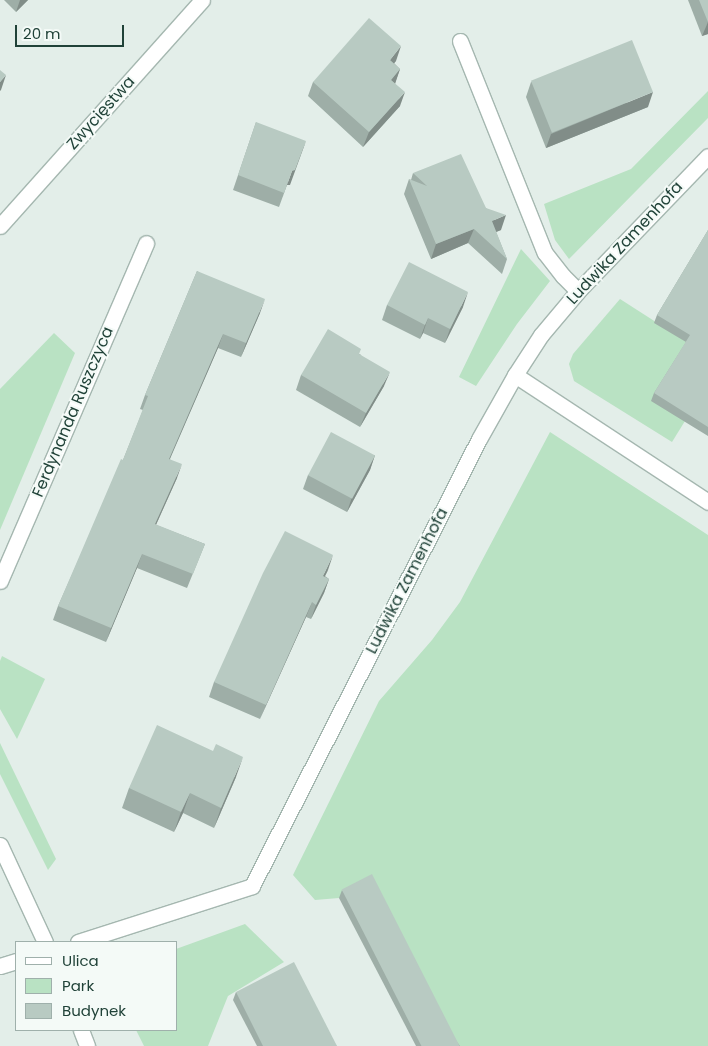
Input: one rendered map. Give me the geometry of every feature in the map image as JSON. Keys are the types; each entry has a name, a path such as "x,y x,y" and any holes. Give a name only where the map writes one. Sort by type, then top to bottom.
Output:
{"street":[{"name":"Zwycięstwa","path":"0,226 202,0"},
{"path":"460,42 545,253 578,291"},
{"name":"Ludwika Zamenhofa","path":"81,941 252,886 479,438 516,375 541,336 578,291 708,156"},
{"name":"Ferdynanda Ruszczyca","path":"0,581 146,243"},
{"path":"516,375 708,502"},
{"path":"0,845 45,941"},
{"path":"0,966 15,961"},
{"path":"81,1031 87,1046"}],"green space":[{"path":"708,91 708,118 569,259 555,240 544,204 631,169"},
{"path":"521,249 550,281 517,324 476,386 459,377"},
{"path":"620,299 687,342 685,421 672,442 574,381 569,364 573,354"},
{"path":"54,333 75,353 0,530 0,389"},
{"path":"550,432 708,535 708,1046 453,1046 369,882 339,898 315,900 293,875 379,701 432,640 460,602"},
{"path":"2,656 45,679 17,739 0,709 0,661"},
{"path":"0,743 56,859 48,870 0,774"},
{"path":"245,924 284,962 228,996 208,1046 144,1046 136,1031 178,1031 178,948"}],"building":[{"path":"699,0 708,0 708,22"},
{"path":"369,18 401,46 390,60 400,69 391,80 405,92 369,132 313,82"},
{"path":"632,40 653,92 552,133 531,81"},
{"path":"0,70 6,75 0,82"},
{"path":"256,122 306,141 284,193 238,175"},
{"path":"461,154 486,208 506,215 492,221 507,259 474,229 436,244 409,179 427,186 413,173"},
{"path":"708,230 708,427 654,393 690,335 657,315"},
{"path":"409,262 468,292 450,329 428,318 425,325 387,305"},
{"path":"197,271 265,299 246,343 223,334 169,459 182,464 155,524 205,544 193,574 142,554 111,628 58,606 121,459 123,460 148,396 145,395"},
{"path":"328,329 361,349 359,354 390,372 366,413 301,375"},
{"path":"331,432 375,455 352,499 308,475"},
{"path":"285,531 333,555 323,576 329,579 316,605 312,602 266,705 214,682 263,573"},
{"path":"157,725 213,751 216,744 243,757 221,808 190,793 181,812 129,788"},
{"path":"372,874 460,1046 421,1046 342,889"},
{"path":"294,962 337,1046 263,1046 236,992"}]}
